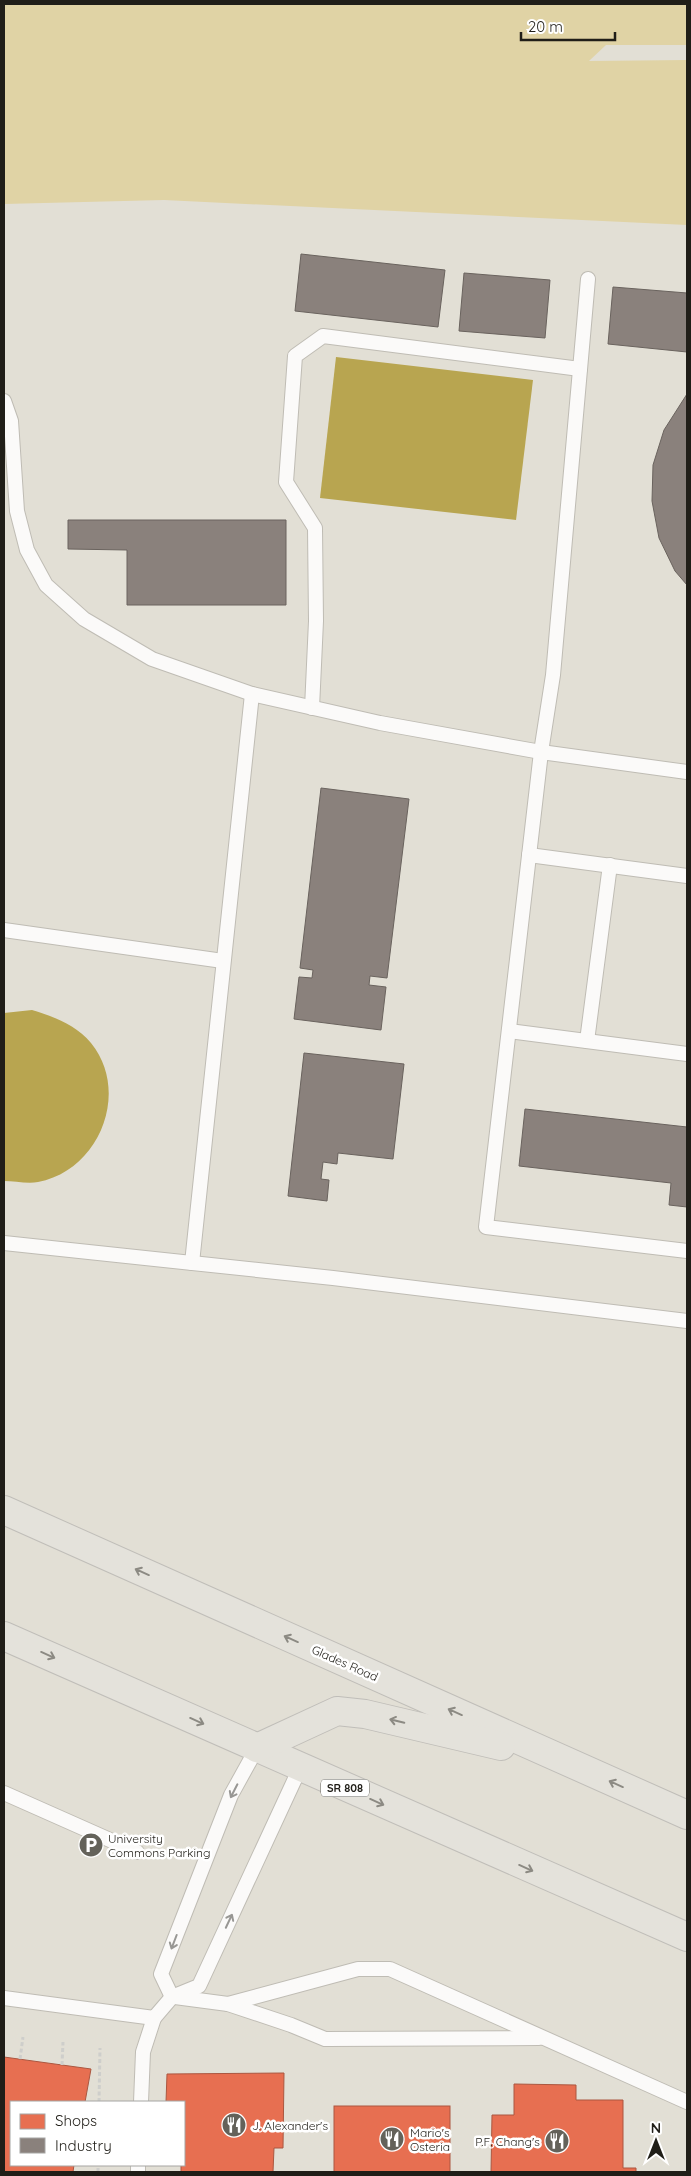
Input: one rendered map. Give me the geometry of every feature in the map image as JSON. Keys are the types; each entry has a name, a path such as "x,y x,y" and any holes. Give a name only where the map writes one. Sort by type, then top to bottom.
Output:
{"main road":[{"name":"Glades Road","path":"4,1510 687,1815"},
{"name":"SR 808","path":"4,1636 687,1937"},
{"path":"257,1748 324,1715 337,1711 351,1712 563,1760"}],"lane":[{"path":"588,279 553,675 541,752 486,1227 687,1251"},
{"path":"312,708 316,621 315,528 286,482 295,356 323,336 580,369"},
{"path":"4,401 11,421 17,511 27,550 46,584 84,619 152,659 252,694 380,723 541,752 687,772"},
{"path":"192,1263 252,694"},
{"path":"529,854 687,876"},
{"path":"586,1041 610,865"},
{"path":"4,930 223,961"},
{"path":"509,1031 687,1054"},
{"path":"4,1243 687,1321"},
{"path":"172,1997 162,1974 231,1795 257,1748"},
{"path":"141,2101 143,2052 154,2018 172,1997 199,1986 300,1768"},
{"path":"4,1793 137,1852"},
{"path":"228,2004 358,1968 390,1968 687,2102"},
{"path":"172,1997 228,2004 291,2025 325,2039 544,2038"},
{"path":"4,1998 154,2018"}],"path":[{"path":"20,2059 23,2037"},
{"path":"62,2065 63,2042"},
{"path":"99,2101 100,2048"}],"shaded area":[{"path":"4,4 687,4 687,45 606,45 589,61 687,60 687,225 164,200 4,204"},
{"path":"336,357 533,380 516,520 320,498"},
{"path":"32,1010 71,1026 91,1043 103,1063 108,1084 108,1106 102,1127 92,1146 78,1163 59,1175 38,1182 4,1181 4,1013"}],"building: Shops":[{"path":"4,2057 91,2069 85,2101 10,2101 10,2166 74,2166 73,2172 4,2172"},
{"name":"J. Alexander's","path":"284,2073 283,2148 274,2148 273,2172 181,2172 181,2166 185,2166 185,2101 166,2101 167,2074"},
{"name":"P.F. Chang's","path":"514,2084 576,2085 576,2100 623,2100 623,2168 636,2168 636,2172 491,2172 492,2115 514,2115"},
{"name":"Mario's Osteria","path":"334,2106 450,2106 450,2172 334,2172"}],"building: Industry":[{"path":"301,254 445,270 438,327 295,311"},
{"path":"464,273 550,280 545,338 459,331"},
{"path":"613,287 687,293 687,352 608,344"},
{"path":"687,394 687,585 675,571 659,538 652,501 653,465 664,430"},
{"path":"68,520 286,520 286,605 127,605 127,550 68,549"},
{"path":"321,788 409,799 387,978 370,976 369,985 386,987 381,1030 294,1019 299,977 312,978 313,970 300,968"},
{"path":"304,1053 404,1064 393,1159 338,1153 337,1164 323,1162 321,1179 329,1180 327,1201 288,1196"},
{"path":"525,1109 687,1127 687,1207 669,1205 671,1183 519,1166"}],"place":[{"name":"University Commons Parking","path":"91,1845"},
{"name":"J. Alexander's","path":"234,2125"},
{"name":"Mario's Osteria","path":"392,2139"},
{"name":"P.F. Chang's","path":"557,2141"}]}
